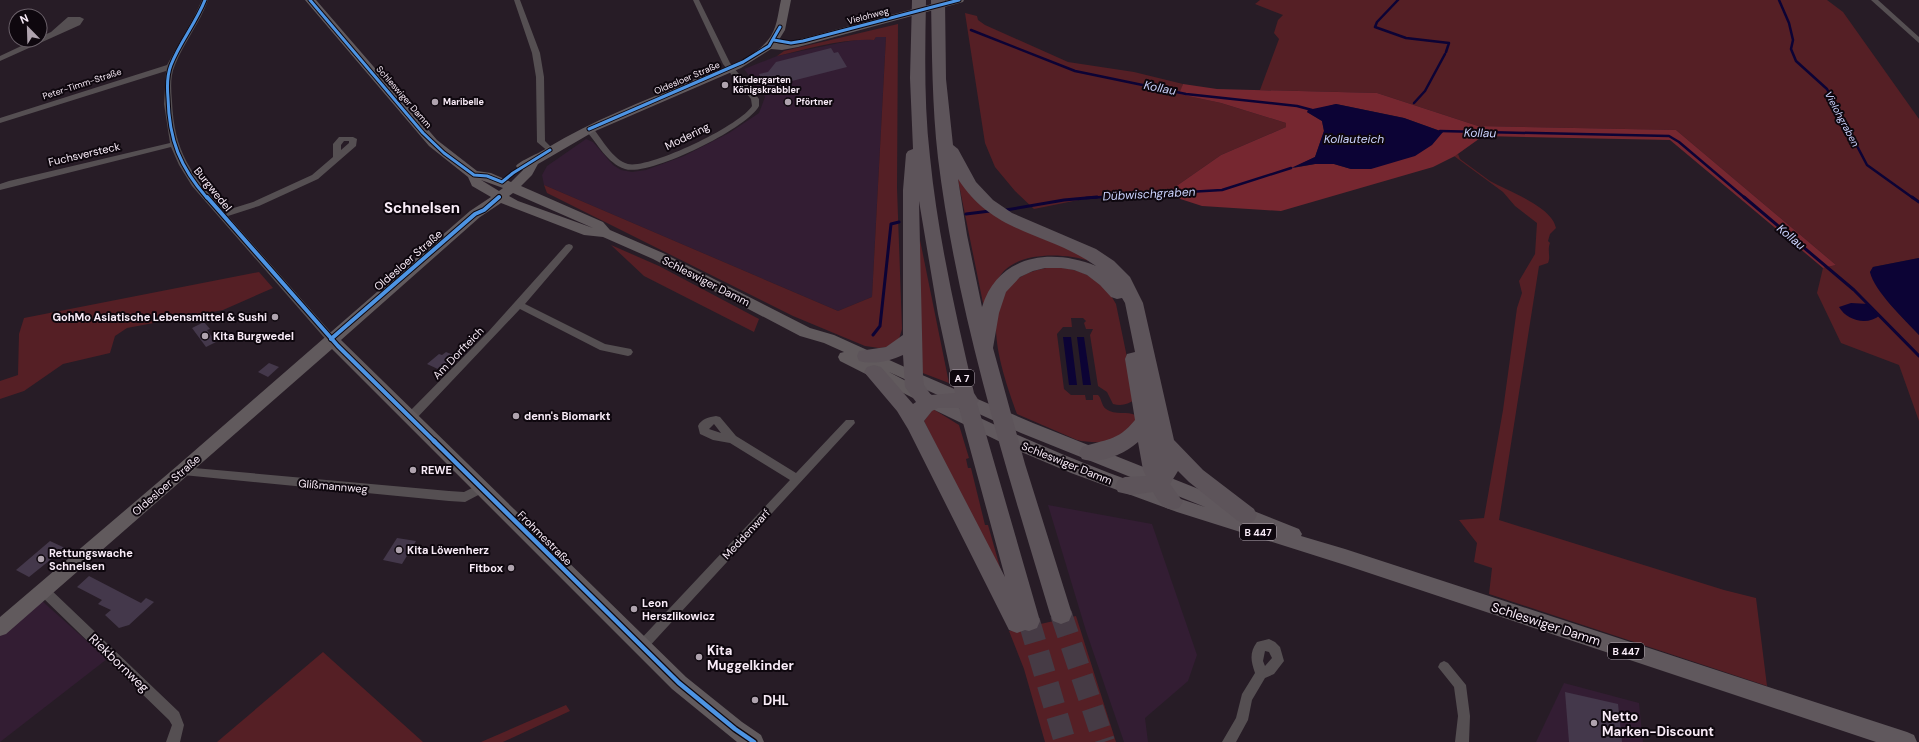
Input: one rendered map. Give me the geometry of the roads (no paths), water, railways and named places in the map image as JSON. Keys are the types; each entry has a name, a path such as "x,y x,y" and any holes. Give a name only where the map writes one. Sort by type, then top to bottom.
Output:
{"highway":[{"name":"A 7","path":"870,364 904,406 916,425 1023,622 992,493 957,358 931,224 920,129 917,67 919,0"},
{"name":"A 7","path":"938,0 938,48 943,133 955,218 983,352 1061,614"},
{"path":"920,129 914,152 911,190 913,378 915,387 937,399 969,401"},
{"path":"943,133 965,179 973,190 987,204 1017,223 1096,255 1109,265 1125,283 1134,302 1170,467 1166,474 1158,480 1140,487 1125,486"},
{"path":"983,352 993,303 1002,284 1011,275 1029,266 1050,262 1063,262 1087,267 1100,275 1110,283 1121,300 1145,421 1150,461 1158,480 1172,502"},
{"path":"870,364 904,347 912,337"},
{"path":"916,425 918,413 922,407 937,399"},
{"path":"1089,453 1110,449 1127,441 1145,421"},
{"path":"1165,443 1196,476 1246,515"}],"main road":[{"name":"Schleswiger Damm","path":"310,0 423,133 444,153 474,175 487,176 598,225 605,233"},
{"path":"772,43 780,27 786,0"},
{"name":"Vielohweg","path":"772,43 782,47 960,0"},
{"name":"Oldesloer Straße","path":"0,628 183,471 331,338 474,214 484,210 495,195 506,185 528,172 531,164 550,150 589,129 730,68 772,43"},
{"path":"531,164 533,182 546,202"},
{"name":"Schleswiger Damm","path":"474,175 476,183 495,195 588,232 605,233 658,256 805,332 829,339 870,364 1034,450 1125,486 1267,535 1345,557 1907,742"},
{"name":"Frohmestraße","path":"331,338 700,702 754,742"},
{"name":"Schleswiger Damm","path":"870,364 913,378"},
{"name":"Schleswiger Damm","path":"969,401 1027,428 1246,515 1345,557"}],"street":[{"name":"Burgwedel","path":"205,0 170,67 168,88 174,144 184,167 195,184 331,338"},
{"path":"517,0 536,53 540,76 541,142 550,150"},
{"path":"696,0 730,68"},
{"path":"1874,0 1919,41"},
{"path":"48,36 54,33"},
{"path":"0,59 23,48"},
{"name":"Peter-Timm-Straße","path":"0,121 170,67"},
{"name":"Modering","path":"589,129 615,160 629,167 648,165 678,154 731,126 747,115 755,107 755,99 730,68"},
{"name":"Fuchsversteck","path":"0,187 174,144"},
{"name":"Burgwedel","path":"222,215 236,209 256,204 315,177 337,158"},
{"name":"Am Dorfteich","path":"411,417 470,359 520,305 569,247"},
{"path":"520,305 603,346 628,352"},
{"name":"Meddenwarf","path":"642,646 850,423"},
{"path":"732,439 797,479"},
{"name":"Glißmannweg","path":"183,471 465,497 482,488"},
{"name":"Riekbornweg","path":"44,591 174,716 178,726 173,742"},
{"path":"1444,667 1460,685 1464,716 1462,742"},
{"path":"1229,742 1244,715 1246,698 1261,674"}],"water":[{"name":"Kollauteich","path":"1336,104 1404,118 1443,132 1432,145 1415,156 1371,169 1351,169 1334,164 1315,164 1291,168 1315,157 1324,131 1322,121 1307,112 1308,110"},
{"path":"1919,258 1919,335 1877,288 1870,272 1873,267"},
{"path":"1851,303 1869,304 1880,315 1864,321 1852,319 1839,307"},
{"path":"1063,337 1071,337 1077,385 1069,385"},
{"path":"1077,337 1084,337 1091,385 1083,385"}],"waterway":[{"path":"1398,0 1377,22 1375,27 1406,38 1449,43 1446,52"},
{"name":"Vielohgraben","path":"1779,0 1789,23 1793,40 1791,49 1796,61 1827,89 1867,165 1913,198"},
{"name":"Kollau","path":"971,30 1075,71 1186,94 1297,106 1312,110"},
{"path":"1414,103 1425,91 1445,54"},
{"name":"Kollau","path":"1440,131 1669,136 1679,142 1745,198"},
{"name":"Dübwischgraben","path":"1086,198 1222,190 1291,168"},
{"name":"Dübwischgraben","path":"1086,198 1097,197"},
{"name":"Kollau","path":"1744,197 1854,290 1919,356"},
{"name":"Vielohgraben","path":"1912,197 1919,202"},
{"name":"Dübwischgraben","path":"1006,210 1064,200 1086,198"},
{"name":"Dübwischgraben","path":"966,214 990,211"},
{"name":"Dübwischgraben","path":"873,335 880,326 891,224 899,222"}],"tunnel":[{"path":"1061,614 1104,742"},
{"path":"1029,621 1065,742"}],"place":[{"name":"Kindergarten Königskrabbler","path":"725,85"},
{"name":"Maribelle","path":"435,102"},
{"name":"Pförtner","path":"788,102"},
{"name":"GohMo Asiatische Lebensmittel & Sushi","path":"275,317"},
{"name":"Kita Burgwedel","path":"205,336"},
{"name":"denn's Biomarkt","path":"516,416"},
{"name":"REWE","path":"413,470"},
{"name":"Kita Löwenherz","path":"399,550"},
{"name":"Rettungswache Schnelsen","path":"41,559"},
{"name":"Fitbox","path":"511,568"},
{"name":"Leon Herszlikowicz","path":"634,609"},
{"name":"Kita Muggelkinder","path":"699,657"},
{"name":"DHL","path":"755,700"},
{"name":"Netto Marken-Discount","path":"1594,723"}],"district":[{"name":"Schnelsen","path":"422,208"}]}
